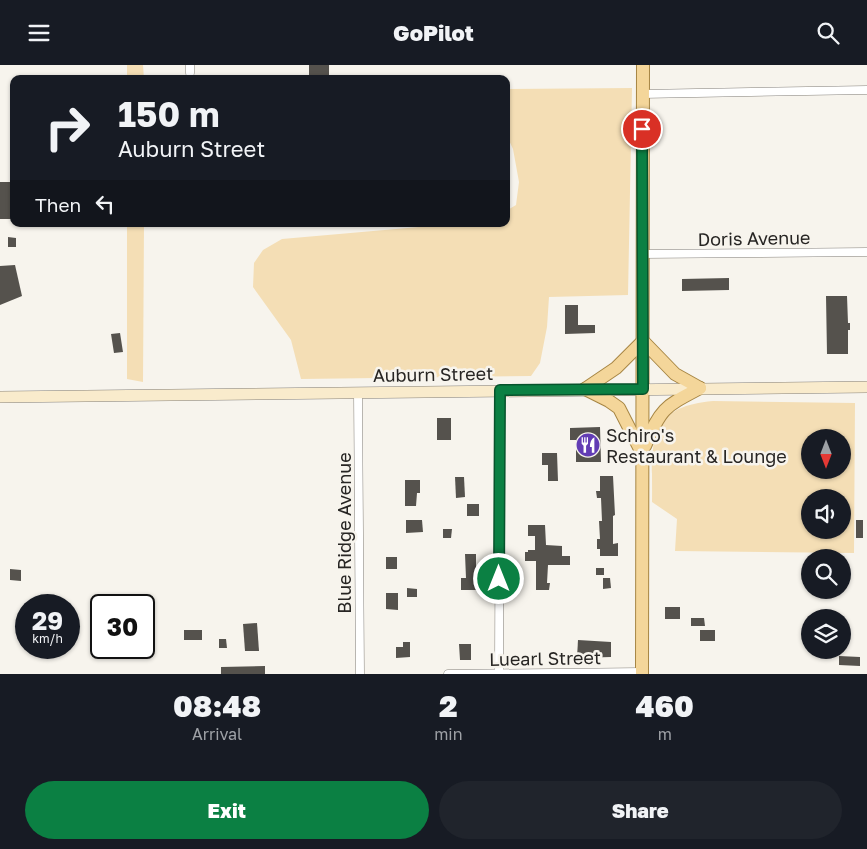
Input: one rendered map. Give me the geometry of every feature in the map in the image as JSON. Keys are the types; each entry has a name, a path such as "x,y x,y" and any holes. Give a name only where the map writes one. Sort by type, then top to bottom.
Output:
{"main road":[{"path":"642,673 643,65"},
{"path":"643,341 675,374 700,388"},
{"path":"642,453 619,408 585,389 616,368 643,341"},
{"name":"Auburn Street","path":"0,397 867,387"},
{"path":"642,453 660,414 674,402 700,388"}],"street":[{"path":"642,93 867,90"},
{"name":"Doris Avenue","path":"642,254 867,251"},
{"path":"499,673 500,390"},
{"name":"Blue Ridge Avenue","path":"358,392 360,674"},
{"name":"Luearl Street","path":"448,674 642,673"}],"shaded area":[{"path":"127,65 143,65 144,75 127,75"},
{"path":"632,88 628,295 549,297 547,327 540,363 531,376 301,379 291,340 253,287 254,263 263,250 282,239 419,227 510,227 510,209 516,205 519,182 510,143 510,89"},
{"path":"127,227 144,227 143,382 127,379"},
{"path":"713,401 855,403 854,553 851,553 851,549 801,549 801,552 675,551 677,519 652,502 653,447 663,421 674,412 690,405"}],"building":[{"path":"309,65 329,65 329,75 309,75"},
{"path":"0,182 10,182 10,219 0,219"},
{"path":"8,237 16,238 16,247 8,247"},
{"path":"15,265 22,296 0,305 0,266"},
{"path":"729,278 729,290 682,291 682,279"},
{"path":"826,296 847,296 848,323 850,323 850,330 848,330 848,354 827,354"},
{"path":"565,305 578,305 578,325 595,325 595,333 565,334"},
{"path":"120,333 123,352 114,353 111,334"},
{"path":"437,418 451,418 451,440 437,440"},
{"name":"Schiro's Restaurant & Lounge","path":"600,427 601,462 576,462 576,440 570,440 570,428"},
{"path":"542,453 557,453 558,481 548,481 548,465 542,465"},
{"path":"600,476 613,476 615,515 613,516 613,544 618,543 618,556 600,556 600,549 597,549 597,539 600,539 599,521 602,521 601,498 597,498 596,491 600,491"},
{"path":"455,477 464,477 465,497 456,498"},
{"path":"405,480 420,480 420,493 417,493 416,506 405,506"},
{"path":"467,504 479,504 479,516 467,516"},
{"path":"406,520 422,520 423,532 406,533"},
{"path":"856,520 863,520 863,538 856,538"},
{"path":"528,525 545,525 546,545 562,546 562,556 570,556 570,565 548,565 547,583 550,583 549,590 536,590 536,561 525,561 525,552 535,550 535,536 528,536"},
{"path":"443,529 452,529 451,538 443,538"},
{"path":"465,554 476,554 476,590 461,590 461,578 466,578"},
{"path":"386,557 397,557 397,569 386,569"},
{"path":"596,568 604,568 604,575 596,575"},
{"path":"10,569 21,570 21,581 10,580"},
{"path":"603,578 610,578 611,588 603,589"},
{"path":"407,588 417,589 417,597 407,597"},
{"path":"386,593 398,593 398,610 386,609"},
{"path":"665,607 680,607 680,619 665,619"},
{"path":"691,618 704,618 705,626 691,626"},
{"path":"257,623 259,651 245,651 243,624"},
{"path":"184,630 202,630 202,640 184,640"},
{"path":"700,630 715,630 715,641 700,641"},
{"path":"219,639 226,639 227,648 219,648"},
{"path":"578,640 611,642 611,657 577,658"},
{"path":"403,642 410,642 410,657 396,658 396,647 403,647"},
{"path":"459,644 471,644 471,660 460,660"},
{"path":"860,657 860,666 839,665 839,659"},
{"path":"265,666 265,674 221,674 221,667"}],"place":[{"name":"Schiro's Restaurant & Lounge","path":"588,445"}],"route":[{"path":"499,579 500,390 643,389 642,129"}]}
